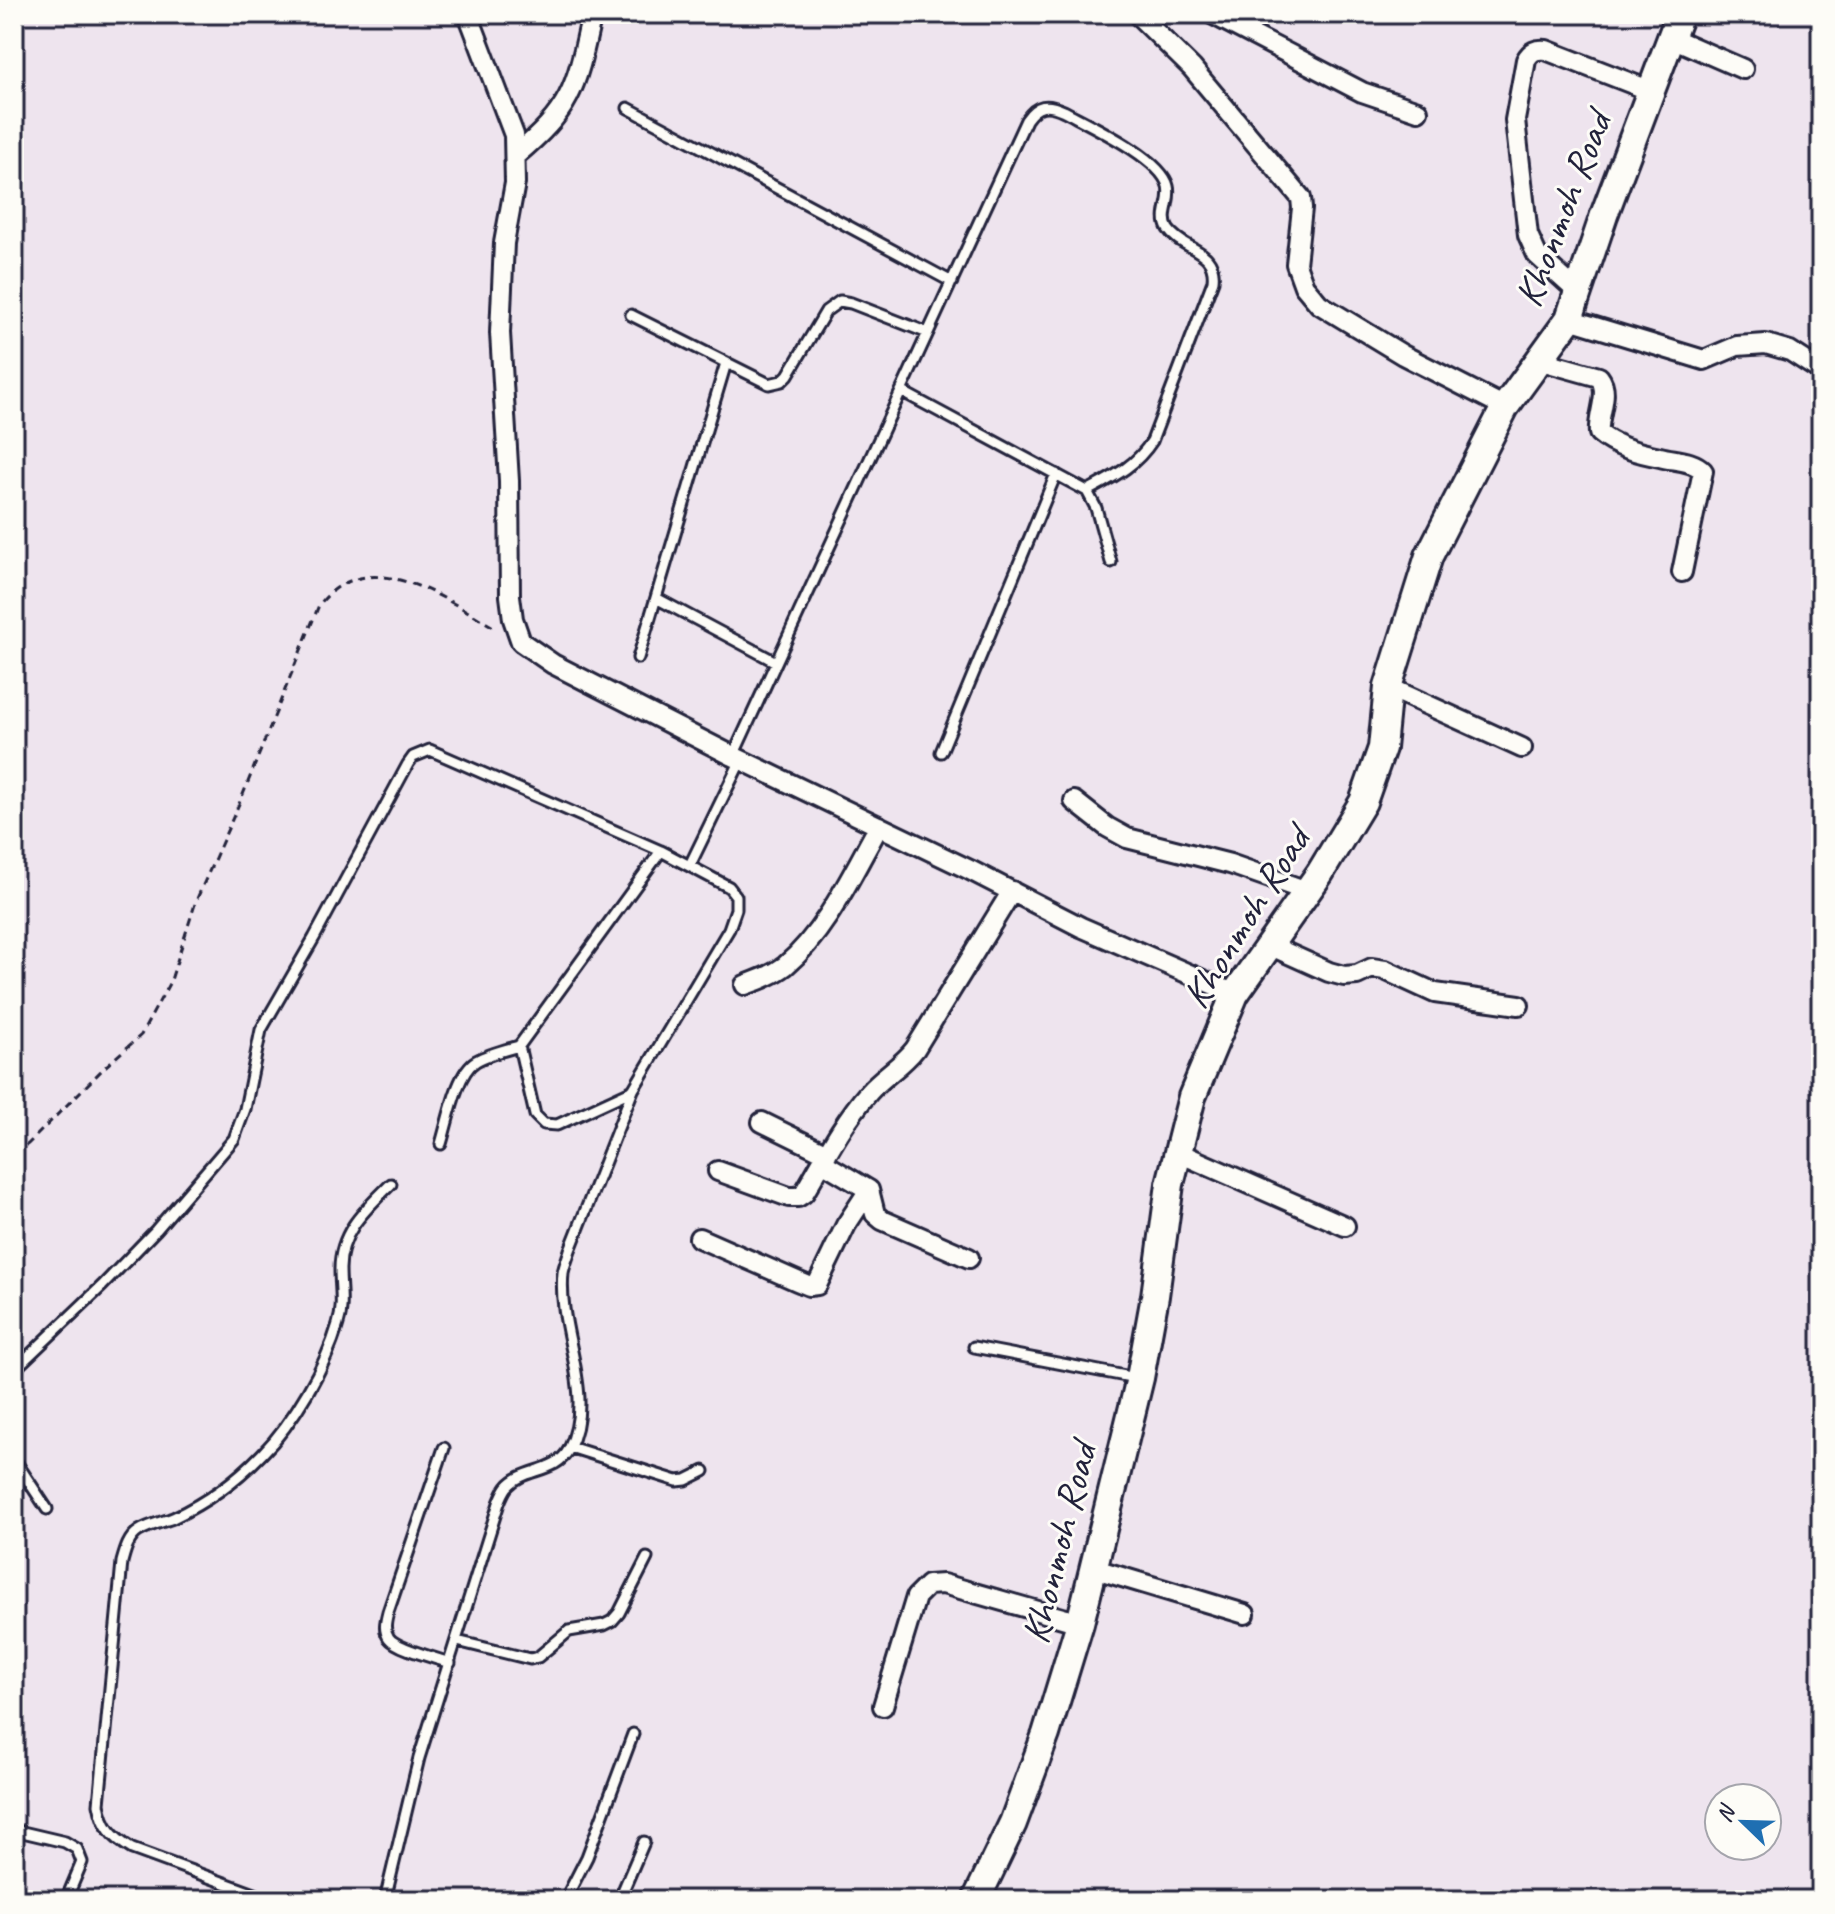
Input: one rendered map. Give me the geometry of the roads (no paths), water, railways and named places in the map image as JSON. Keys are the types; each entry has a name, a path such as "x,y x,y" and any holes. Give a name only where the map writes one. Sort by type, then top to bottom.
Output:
{"main road":[{"name":"Khonmoh Road","path":"976,1900 1013,1823 1046,1734 1080,1623 1140,1378 1170,1184 1192,1097 1235,994 1307,891 1363,802 1382,748 1388,687 1429,556 1505,407 1569,319 1604,215 1676,26"}],"street":[{"path":"468,14 514,135 515,183 504,243 500,333 509,481 510,596 513,619 521,642 553,664 737,758 1081,927 1235,994"},
{"path":"515,156 546,130 569,99 578,77 592,14"},
{"path":"1137,14 1192,68 1301,198 1296,264 1304,286 1319,304 1403,355 1505,407"},
{"path":"1212,14 1362,92 1386,103 1418,111"},
{"path":"1676,26 1743,69"},
{"path":"1579,293 1537,255 1528,235 1515,120 1526,60 1537,49 1546,50 1651,91"},
{"path":"1569,319 1704,360 1737,346 1778,346 1821,371"},
{"path":"1538,360 1599,377 1604,391 1599,433 1606,439 1656,457 1697,465 1703,471 1682,572"},
{"path":"1388,687 1522,748"},
{"path":"1074,801 1119,834 1230,864 1307,891"},
{"path":"745,985 770,975 796,956 838,900 879,826"},
{"path":"718,1171 789,1197 804,1193 859,1103 872,1088 903,1065 915,1049 1012,891"},
{"path":"1269,945 1344,976 1357,975 1372,968 1385,970 1435,993 1519,1005"},
{"path":"762,1122 825,1158 869,1190 875,1214 882,1220 969,1258"},
{"path":"1177,1152 1345,1226"},
{"path":"699,1238 809,1286 817,1285 846,1225 869,1190"},
{"path":"1092,1568 1245,1614"},
{"path":"883,1706 916,1597 928,1585 943,1584 1080,1623"}],"lane":[{"path":"690,865 776,662 1026,120 1033,110 1042,106 1053,105 1136,151 1164,178 1169,188 1165,216 1167,227 1209,259 1214,271 1213,281 1152,441 1141,458 1129,468 1087,491"},
{"path":"628,108 952,282"},
{"path":"631,315 769,384 782,381 788,375 826,311 840,301 928,333"},
{"path":"638,658 726,363"},
{"path":"901,391 1087,491 1096,508 1111,562"},
{"path":"941,752 1056,474"},
{"path":"656,598 776,662"},
{"path":"14,1370 156,1230 234,1139 245,1109 261,1030 413,757 423,751 436,752 661,851 729,887 736,896 736,909 717,954 633,1090 570,1250 563,1273 564,1300 579,1413 570,1447 565,1457 555,1465 520,1477 508,1486 499,1503 410,1792 385,1900"},
{"path":"441,1144 461,1078 468,1067 478,1060 519,1046 661,851"},
{"path":"519,1046 535,1115 544,1124 557,1125 633,1090"},
{"path":"271,1900 132,1849 115,1839 103,1823 99,1804 122,1562 126,1546 138,1532 176,1516 224,1488 261,1456 285,1429 326,1354 338,1324 342,1308 340,1266 346,1236 359,1216 391,1184"},
{"path":"974,1347 1140,1378"},
{"path":"570,1447 677,1481 704,1471"},
{"path":"444,1448 385,1627 389,1639 398,1645 450,1663"},
{"path":"14,1459 47,1509"},
{"path":"457,1641 520,1659 538,1657 569,1631 612,1621 647,1558"},
{"path":"565,1900 587,1857 633,1734"},
{"path":"14,1830 65,1842 77,1849 82,1862 66,1900"},
{"path":"619,1900 644,1842"}]}
